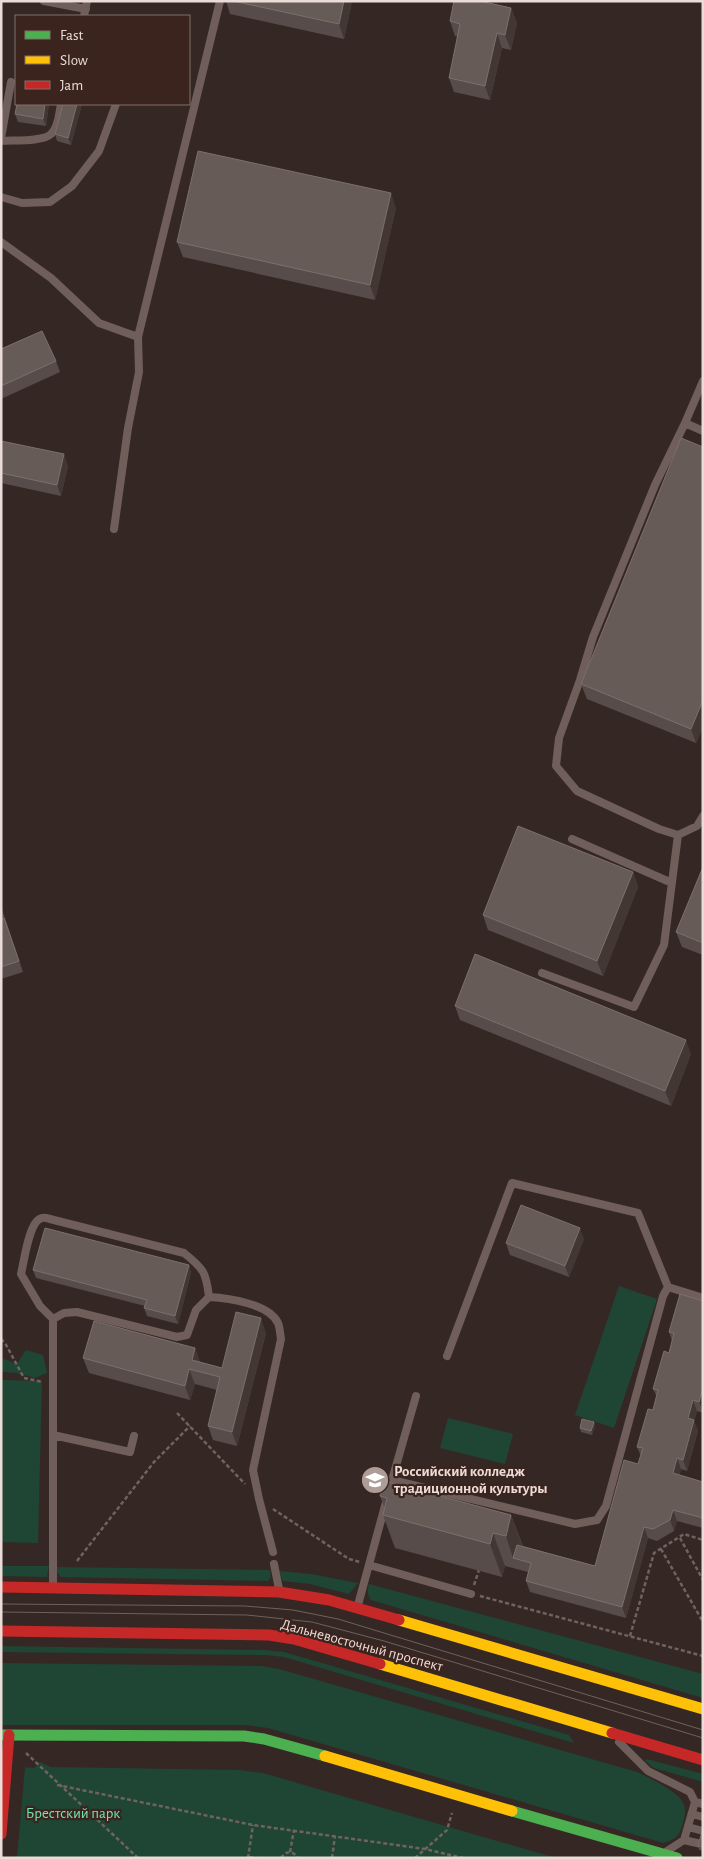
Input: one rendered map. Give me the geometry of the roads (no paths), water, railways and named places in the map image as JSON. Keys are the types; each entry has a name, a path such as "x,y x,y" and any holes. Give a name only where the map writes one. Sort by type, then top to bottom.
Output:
{"main road":[{"name":"Дальневосточный проспект","path":"1,1588 279,1592 329,1600 703,1709"},
{"name":"Дальневосточный проспект","path":"1,1631 246,1634 294,1639 703,1760"},
{"path":"1,1834 5,1735 244,1736 264,1739 677,1858"}],"lane":[{"path":"44,1 86,9"},
{"path":"114,529 128,428 139,372 138,337 220,1"},
{"path":"11,82 1,140 42,138 52,134 57,124 60,105"},
{"path":"1,197 22,203 50,202 72,186 99,151 116,105"},
{"path":"1,242 51,278 99,323 138,337"},
{"path":"703,381 655,485 593,637 559,738 556,766 577,791 659,829 678,835 697,826 703,816"},
{"path":"685,423 703,431"},
{"path":"542,973 634,1008 664,945 678,835"},
{"path":"572,839 672,883"},
{"path":"447,1356 512,1183 638,1213 668,1287"},
{"path":"53,1588 53,1319 40,1306 21,1274 32,1228 36,1221 42,1218 184,1253 197,1263 207,1277 209,1297"},
{"path":"668,1287 703,1298"},
{"path":"392,1480 575,1524 597,1520 606,1506 663,1296 668,1287"},
{"path":"53,1319 64,1313 77,1312 176,1337 186,1335 196,1310 209,1297 228,1298 262,1309 278,1322 282,1339 253,1470 273,1552"},
{"path":"357,1608 416,1396"},
{"path":"53,1435 130,1452 134,1436"},
{"path":"274,1564 279,1592"},
{"path":"369,1565 471,1594"},
{"path":"611,1733 648,1771 690,1792 699,1803 692,1814 684,1840 663,1854"},
{"path":"692,1814 703,1817"},
{"path":"688,1827 703,1831"},
{"path":"684,1840 701,1844"}],"tram line":[{"path":"1,1604 245,1606 293,1610 338,1619 703,1730"},
{"path":"1,1612 247,1615 312,1622 384,1641 703,1738"}],"place":[{"name":"Российский колледж традиционной культуры","path":"375,1480"}],"park label":[{"name":"Брестский парк","path":"73,1813"}]}
